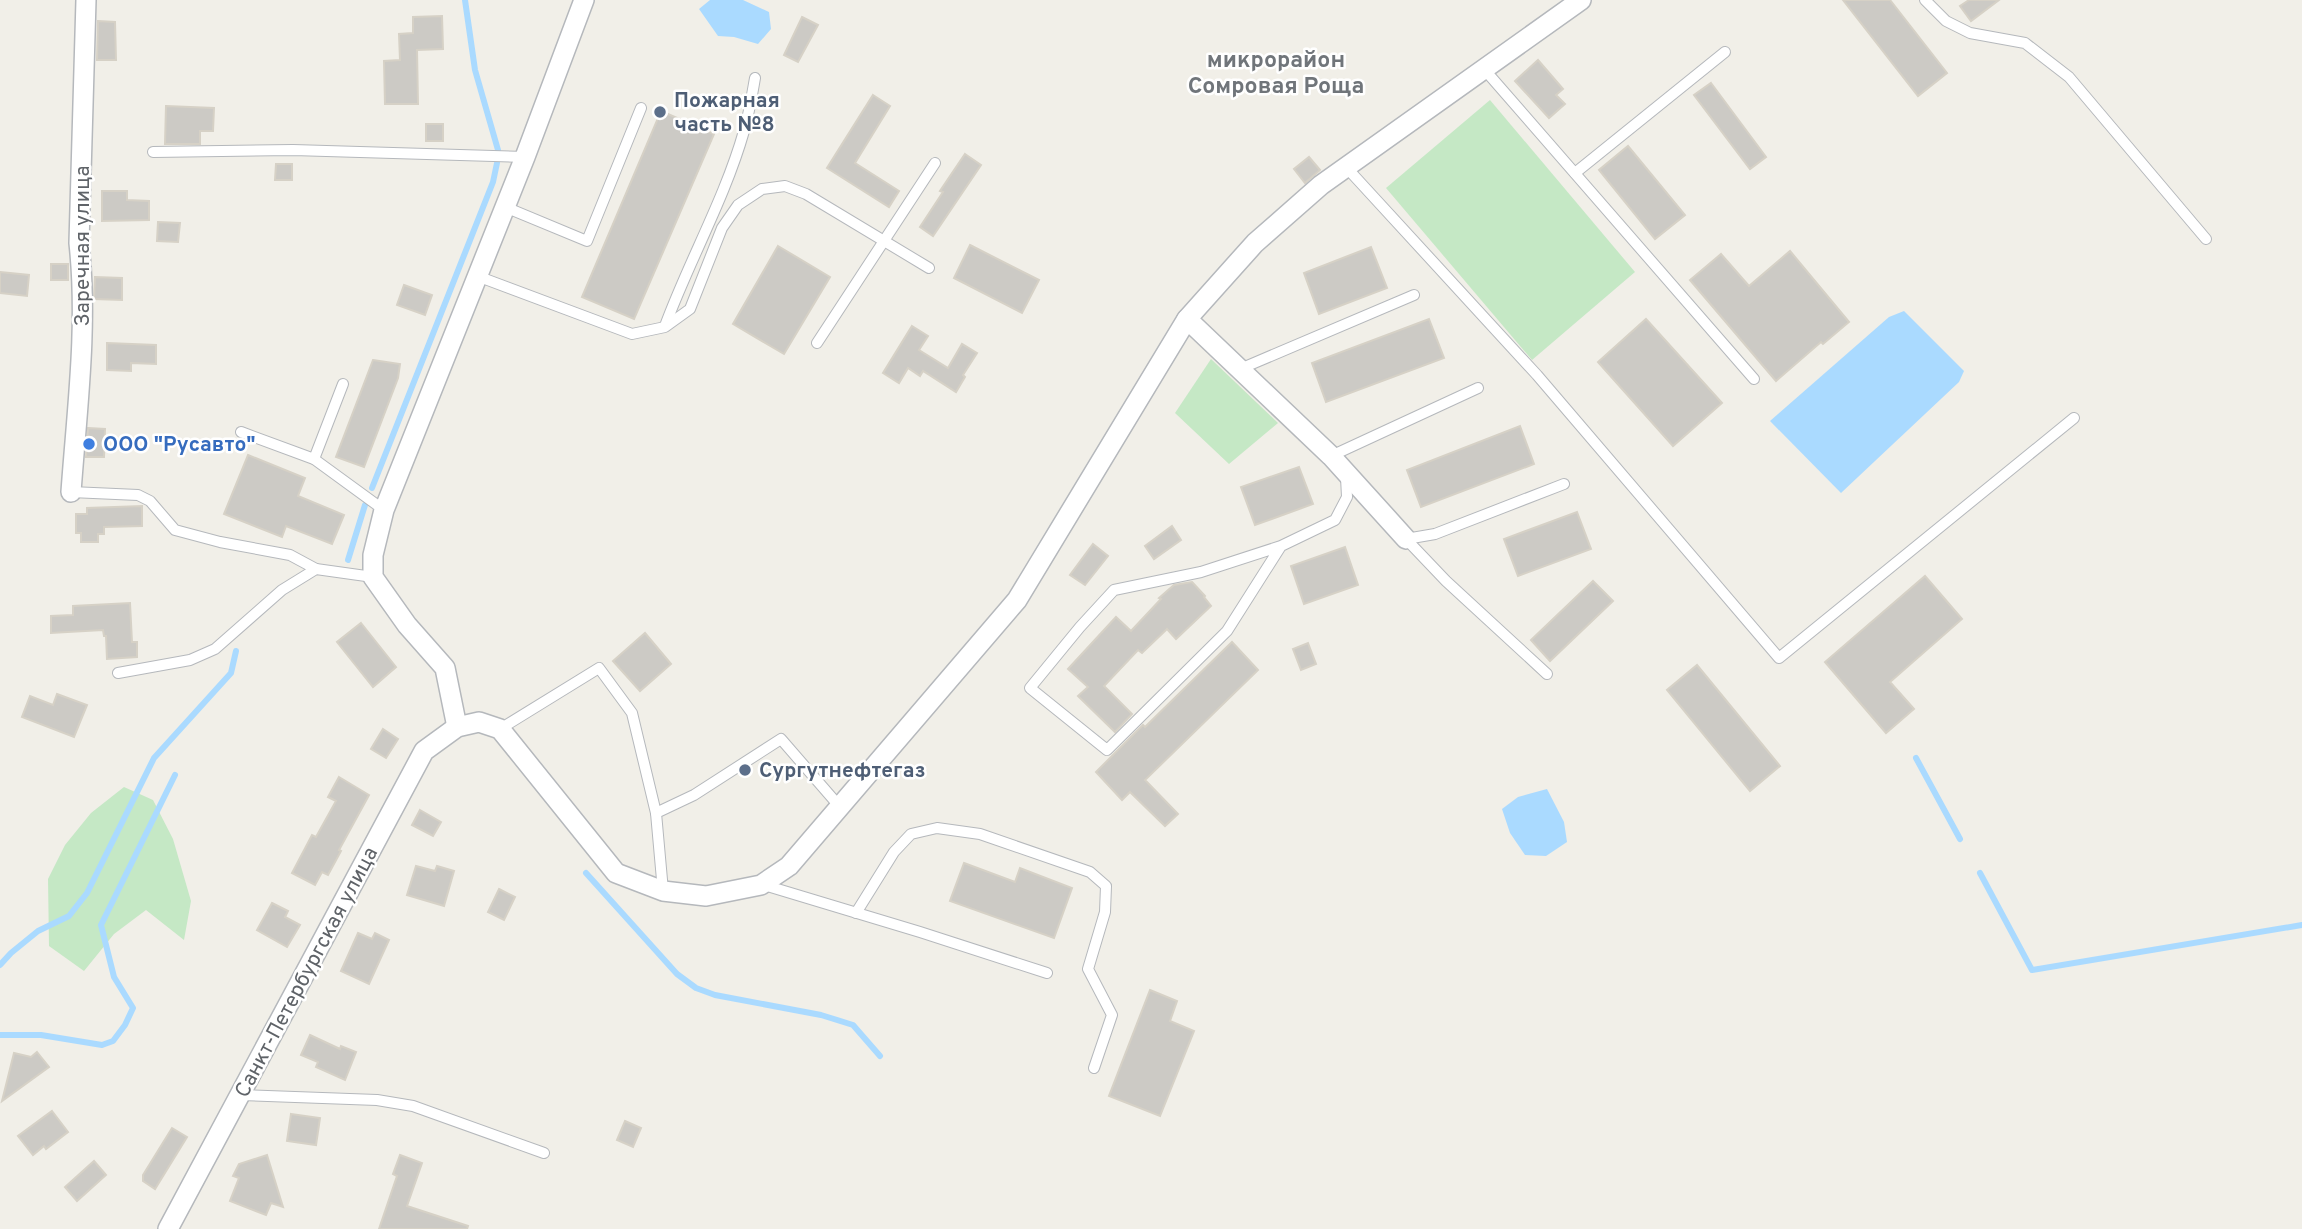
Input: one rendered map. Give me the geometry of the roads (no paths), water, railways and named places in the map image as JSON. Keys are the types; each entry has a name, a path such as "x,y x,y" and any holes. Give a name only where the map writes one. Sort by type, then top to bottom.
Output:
{"street":[{"name":"Заречная улица","path":"71,492 82,338 83,282 79,243 86,0"},
{"path":"584,0 525,157 384,510 373,555 373,577 407,625 444,668 457,727 478,722 500,729 616,873 663,891 706,896 761,884 789,866 1017,600 1187,319 1255,243 1346,166 1581,0"},
{"path":"1187,319 1331,456 1406,539"},
{"name":"Санкт-Петербургская улица","path":"168,1229 424,751 457,727"}],"lane":[{"path":"1925,0 1947,21 1970,33 2025,43 2068,78 2206,239"},
{"path":"1575,173 1725,52"},
{"path":"1484,69 1754,379"},
{"path":"665,327 745,131 755,78"},
{"path":"505,207 587,241 641,108"},
{"path":"153,152 293,150 525,157"},
{"path":"817,343 935,163"},
{"path":"1346,166 1537,375 1780,659 2074,418"},
{"path":"477,275 632,334 665,327 690,309 722,228 738,205 762,189 785,186 806,194 929,268"},
{"path":"1240,369 1414,295"},
{"path":"314,459 343,384"},
{"path":"1331,456 1478,388"},
{"path":"241,432 314,459 384,510"},
{"path":"1281,545 1227,631 1107,750 1030,688 1114,590 1201,572 1281,545 1335,520 1347,497 1346,473"},
{"path":"1406,539 1435,534 1564,484"},
{"path":"71,492 138,495 150,501 175,530 220,542 290,555 316,569 373,577"},
{"path":"1406,539 1446,582 1547,674"},
{"path":"118,673 190,660 215,649 282,590 316,569"},
{"path":"500,729 599,668 632,713 656,813 663,891"},
{"path":"656,813 694,795 780,738 840,807"},
{"path":"856,913 894,852 911,834 937,828 980,834 1090,873 1106,886 1105,912 1088,969 1112,1016 1094,1068"},
{"path":"761,884 1047,973"},
{"path":"240,1095 377,1101 413,1106 544,1153"}],"water":[{"path":"710,0 743,0 769,12 771,29 758,44 734,37 718,36 699,9"},
{"path":"1904,311 1964,371 1959,382 1841,493 1770,421 1889,317"},
{"path":"1547,789 1564,822 1567,842 1546,856 1525,855 1510,833 1502,809 1518,797"}],"waterway":[{"path":"465,0 475,70 498,150"},
{"path":"372,488 493,182 497,163"},
{"path":"348,560 365,505"},
{"path":"0,965 38,931 69,916 87,893 154,758 231,673 236,651"},
{"path":"1916,758 1960,839"},
{"path":"0,1035 41,1035 102,1045 113,1041 125,1025 133,1008 114,977 101,925 175,775"},
{"path":"586,873 677,974 696,988 715,995 821,1015 853,1025 880,1056"},
{"path":"1980,873 2032,970 2302,925"}],"place":[{"name":"Пожарная часть №8","path":"660,112"},
{"name":"ООО \"Русавто\"","path":"89,444"},
{"name":"Сургутнефтегаз","path":"745,770"}],"district":[{"name":"микрорайон Сомровая Роща","path":"1276,72"}]}
